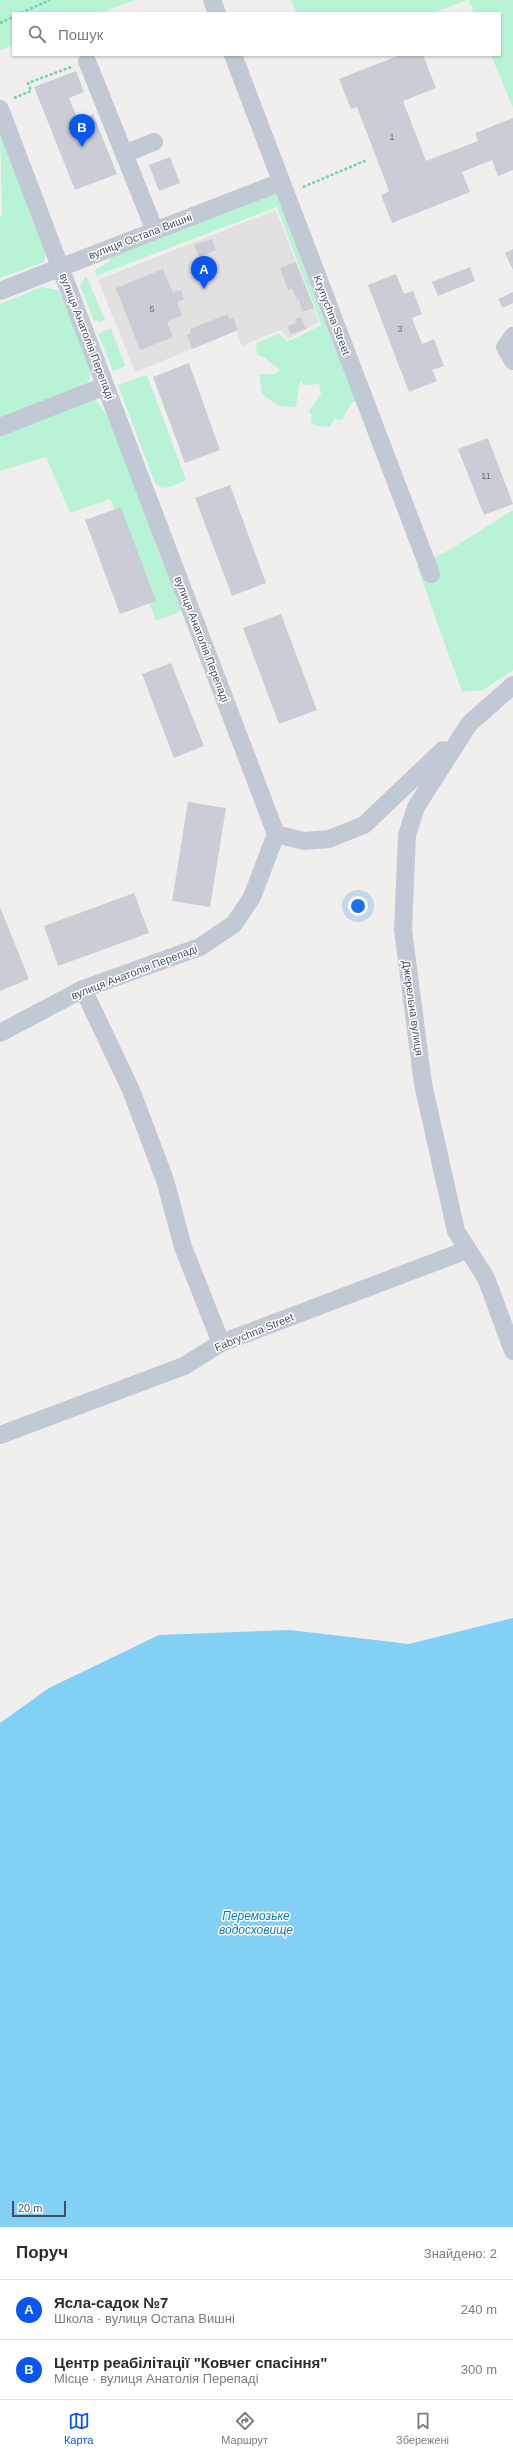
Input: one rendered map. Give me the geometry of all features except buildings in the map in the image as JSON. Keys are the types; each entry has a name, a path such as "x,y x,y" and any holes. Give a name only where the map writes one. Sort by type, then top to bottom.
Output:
{"street":[{"path":"212,0 217,12"},
{"name":"Krynychna Street","path":"233,56 431,574"},
{"path":"87,60 155,231"},
{"name":"вулиця Анатолія Перепаді","path":"0,1032 83,989 200,947 234,924 252,897 276,834 60,266 6,103"},
{"path":"124,154 154,142"},
{"name":"вулиця Остапа Вишні","path":"0,291 60,266 155,231 284,188"},
{"path":"513,336 505,347 513,361"},
{"path":"0,427 105,386"},
{"name":"Джерельна вулиця","path":"513,685 470,724 431,781 416,807 407,835 404,930 423,1084 456,1231 486,1278 513,1351"},
{"path":"276,834 304,841 310,841 329,839 364,825 470,724"},
{"path":"83,989 131,1090 165,1180 183,1247 221,1343"},
{"name":"Fabrychna Street","path":"0,1435 184,1366 221,1343 467,1250"}],"path":[{"path":"23,12 50,0"},
{"path":"0,22 12,17"},
{"path":"6,103 31,91 28,83 87,60"},
{"path":"284,188 367,160"}],"shaded area":[{"path":"276,210 319,322 288,339 280,330 242,346 236,331 135,372 98,280"}],"green space":[{"path":"0,0 135,0 103,12 12,12 12,45 0,50"},
{"path":"291,0 467,0 436,12 296,12"},
{"path":"469,0 513,0 513,108 491,56 501,56 501,12 474,12"},
{"path":"0,128 46,253 44,262 0,278 0,217 2,216"},
{"path":"280,190 358,401 352,402 342,420 334,419 330,427 317,426 311,422 312,415 309,411 321,394 319,384 304,385 300,380 296,407 278,406 262,394 259,374 275,374 280,370 262,356 257,355 256,343 279,333 287,342 321,325 277,207 96,276 95,270 108,262 113,255"},
{"path":"86,276 105,319 101,322 94,321 80,286"},
{"path":"42,287 58,290 80,336 89,363 90,374 88,382 93,396 110,419 181,611 156,621 110,499 70,513 46,457 0,471 0,304"},
{"path":"111,328 125,366 113,371 98,334"},
{"path":"147,375 186,480 170,487 161,488 155,483 118,385"},
{"path":"513,510 513,670 483,690 462,692 417,566 451,549"}],"water":[{"name":"Перемозьке водосховище","path":"513,1618 513,2227 0,2227 0,1723 49,1688 159,1635 290,1630 409,1644"}],"place":[{"name":"Центр реабілітації \"Ковчег спасіння\"","path":"82,147"},
{"name":"Ясла-садок №7","path":"204,289"}]}
